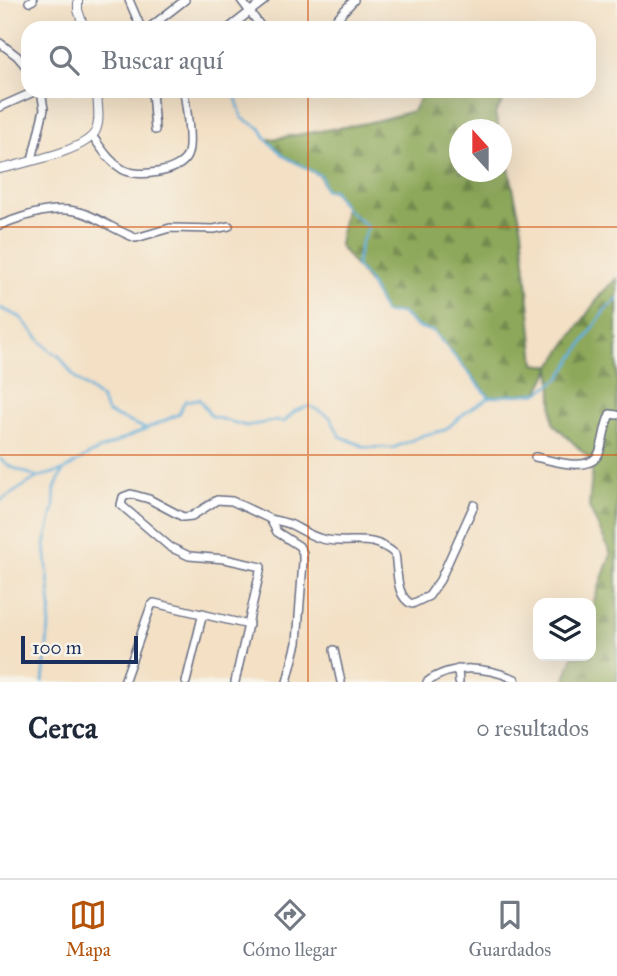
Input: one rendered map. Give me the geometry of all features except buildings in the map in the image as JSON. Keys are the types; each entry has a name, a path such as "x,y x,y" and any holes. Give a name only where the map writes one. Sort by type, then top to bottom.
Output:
{"street":[{"path":"78,0 82,21"},
{"path":"129,0 138,21"},
{"path":"158,21 185,0"},
{"path":"241,0 257,21"},
{"path":"238,21 265,0"},
{"path":"334,21 354,0"},
{"path":"0,43 21,61"},
{"path":"0,107 22,98"},
{"path":"32,160 44,109 41,98"},
{"path":"0,169 81,145 93,137 98,126 97,98"},
{"path":"153,98 155,130"},
{"path":"93,137 109,159 125,172 159,173 182,163 188,154 184,98"},
{"path":"0,225 34,212 67,211 85,213 136,238 170,228 215,229 229,226"},
{"path":"535,457 582,465 593,462 598,455 610,414 617,415"},
{"path":"235,682 261,567 225,559 189,556 170,547 121,505 123,497 131,494 149,499 183,517 192,516 217,500 232,501 312,536 346,542 370,540 384,545 396,554 400,590 403,599 412,604 429,596 440,580 474,505"},
{"path":"270,519 277,532 299,546 303,553 297,643 287,682"},
{"path":"124,682 150,606 154,603 249,625"},
{"path":"186,682 203,613"},
{"path":"334,650 341,682"},
{"path":"427,682 458,669 496,671 515,679 516,682"},
{"path":"458,669 459,682"}],"green space":[{"path":"420,98 505,98 495,114 496,119 449,119 449,182 512,182 522,229 535,364 551,366 601,294 617,278 617,682 564,682 571,661 596,661 595,598 611,554 589,507 593,462 553,423 551,368 538,393 490,397 434,332 416,326 402,313 385,313 371,286 339,245 345,208 333,191 325,190 320,176 284,156 267,140 367,123 413,111"}],"waterway":[{"path":"236,98 242,118 260,128 267,140 284,156 321,176 325,190 333,190 345,208 368,227 356,266 368,280 385,313 402,313 416,326 434,332 489,397"},
{"path":"43,682 51,607 45,545 54,507 55,488 63,471 90,454 179,414 185,401 199,399 211,416 246,426 284,422 295,411 310,406 330,417 340,436 365,447 393,448 424,435 445,430 467,411 490,397 538,393 560,378 605,310 617,299"},
{"path":"0,308 20,317 49,350 59,356 76,379 101,399 108,413 144,428"},
{"path":"0,459 11,467 38,477 62,471"},
{"path":"0,501 38,477"}]}
